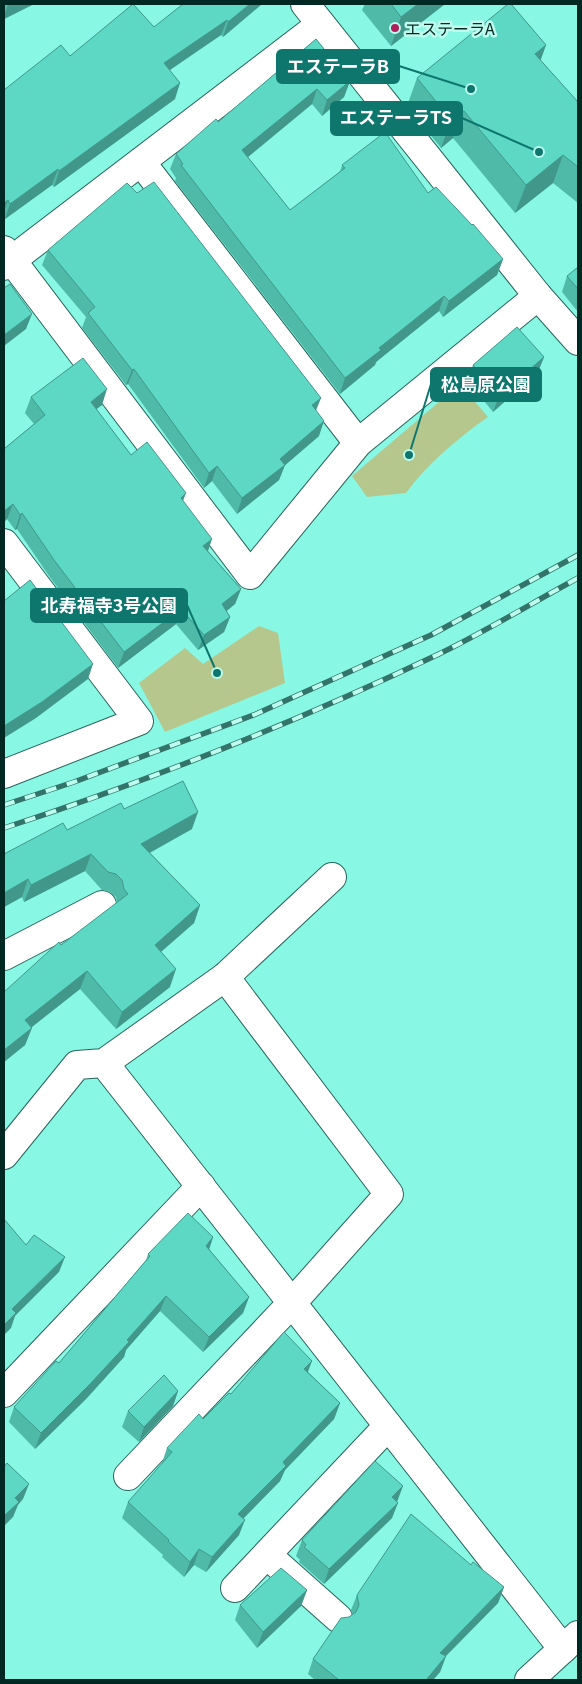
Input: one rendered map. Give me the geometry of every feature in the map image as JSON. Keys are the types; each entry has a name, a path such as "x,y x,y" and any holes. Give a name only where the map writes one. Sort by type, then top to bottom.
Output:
{"street":[{"path":"538,296 358,443 250,575 6,258 141,162 313,15 538,296 578,341"},
{"path":"141,162 358,443"},
{"path":"4,543 139,721 4,774"},
{"path":"4,1155 77,1065 104,1064 225,977 332,877"},
{"path":"4,956 102,905"},
{"path":"128,1476 292,1303 389,1194 225,977"},
{"path":"104,1064 388,1426 571,1642 529,1680"},
{"path":"4,1393 201,1186"},
{"path":"235,1588 388,1426"},
{"path":"267,1554 338,1618"}],"green space":[{"path":"460,384 488,417 444,452 423,472 406,493 367,497 352,476"},
{"path":"259,626 278,633 285,683 165,732 139,683 185,648 203,664"}],"building":[{"path":"133,4 154,27 183,4 250,4 228,22 227,20 164,63 180,83 59,171 58,169 10,204 8,200 4,203 4,90 61,45 70,56"},
{"path":"391,4 418,4 401,17"},
{"path":"508,4 511,4 546,45 535,54 578,102 578,167 563,155 526,185 464,111 451,120 417,78"},
{"path":"316,39 350,81 327,100 317,89 242,150 290,210 345,168 342,165 385,132 428,193 436,187 473,224 503,259 449,301 444,296 345,378 181,165 183,164 176,154 216,119 218,122"},
{"path":"154,182 321,398 312,405 324,421 280,459 285,465 242,498 217,466 209,473 134,369 132,370 88,313 95,307 48,250 127,183 137,193"},
{"path":"578,267 578,289 567,276"},
{"path":"10,284 32,314 4,335 4,288"},
{"path":"517,327 544,357 499,396 473,365"},
{"path":"83,358 107,389 91,402 131,455 147,442 186,493 181,498 212,539 203,546 241,589 222,604 230,617 204,635 181,609 124,652 54,560 22,513 20,515 13,504 4,511 4,449 45,415 31,397"},
{"path":"30,580 93,664 42,702 4,726 4,601"},
{"path":"183,781 198,812 141,844 200,905 155,945 176,969 122,1012 87,971 25,1020 32,1028 4,1050 4,992 59,942 61,945 128,894 124,889 122,880 116,874 108,872 91,854 31,885 28,879 4,893 4,854 63,823 67,830 121,803 124,809"},
{"path":"188,1213 213,1237 206,1246 249,1297 209,1337 166,1296 127,1340 129,1342 41,1433 14,1407 56,1361 59,1363 150,1256 148,1254"},
{"path":"4,1219 26,1245 34,1235 65,1257 12,1309 16,1313 4,1325"},
{"path":"284,1332 312,1361 304,1369 340,1403 283,1462 286,1466 238,1514 245,1520 212,1557 199,1549 190,1562 128,1502 172,1452 167,1448 199,1414 203,1419 229,1393 231,1394"},
{"path":"164,1375 178,1391 144,1427 128,1411"},
{"path":"375,1461 403,1486 392,1497 398,1503 329,1569 304,1547 306,1545 302,1540"},
{"path":"7,1463 29,1484 15,1498 19,1502 4,1516 4,1467"},
{"path":"411,1514 471,1565 473,1562 504,1587 440,1653 446,1656 426,1680 339,1680 313,1659 341,1618 349,1617 356,1612 359,1605 357,1595"},
{"path":"281,1568 307,1590 263,1632 240,1605"}],"railway":[{"path":"4,805 74,782 256,714 431,635 578,555"},
{"path":"4,828 169,770 332,703 457,645 578,578"}],"place":[{"name":"エステーラA","path":"395,28"},
{"name":"エステーラB","path":"471,89"},
{"name":"エステーラTS","path":"539,152"},
{"name":"松島原公園","path":"409,455"},
{"name":"北寿福寺3号公園","path":"217,673"}]}
